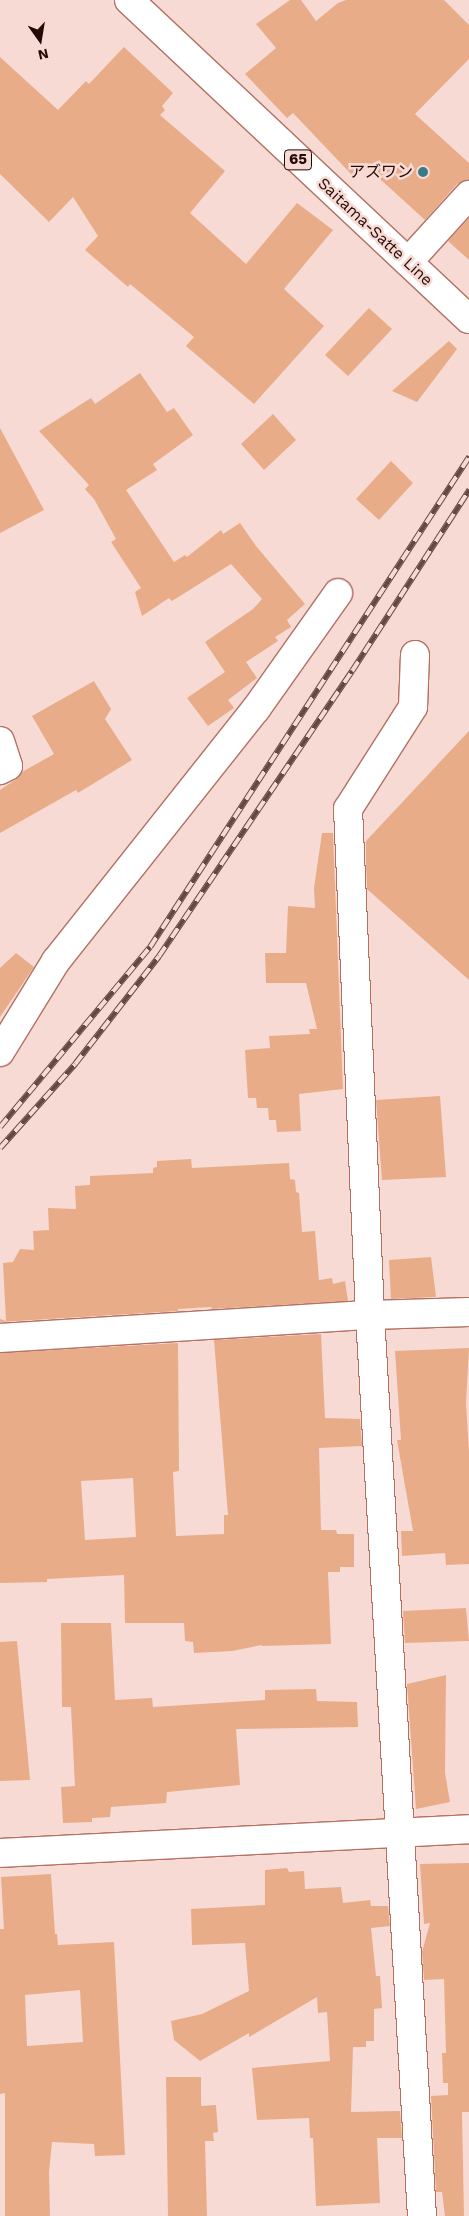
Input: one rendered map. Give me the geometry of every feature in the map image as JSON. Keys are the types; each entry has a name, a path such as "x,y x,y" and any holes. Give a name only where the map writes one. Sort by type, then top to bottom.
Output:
{"street":[{"name":"Saitama-Satte Line","path":"129,0 469,319"},
{"path":"408,262 469,195"},
{"path":"0,1052 56,961 256,709 338,593"},
{"path":"415,655 413,707 348,808 370,1315 422,2216"},
{"path":"0,741 8,766 0,770"},
{"path":"0,1338 370,1315 469,1312"},
{"path":"0,1852 469,1829"}],"building":[{"path":"290,0 301,0 316,21 338,3 346,0 444,0 469,25 469,59 415,114 469,163 469,180 457,184 425,220 369,169 351,174 293,113 287,118 245,74 276,48 256,24"},
{"path":"124,47 173,93 162,106 165,110 160,115 225,171 190,213 246,264 297,203 333,230 284,289 324,326 254,404 186,346 194,337 130,284 128,287 85,250 98,236 73,197 49,222 0,174 0,57 58,110 86,81 89,84"},
{"path":"469,218 469,260 448,241"},
{"path":"369,308 392,329 348,376 325,355"},
{"path":"449,341 457,349 417,402 392,391"},
{"path":"140,373 167,412 174,408 193,435 153,464 157,470 126,490 174,562 185,555 187,557 221,530 223,534 240,523 256,546 305,604 287,620 291,627 275,637 278,641 246,662 257,678 228,700 234,708 208,726 187,698 225,672 205,642 253,609 262,599 231,564 172,601 169,598 142,616 135,592 141,588 111,542 116,539 94,499 85,489 89,485 39,431 91,398 95,404"},
{"path":"273,414 296,440 264,470 241,444"},
{"path":"0,428 44,510 0,533"},
{"path":"391,461 413,483 379,520 356,499"},
{"path":"94,681 111,709 105,719 132,760 78,793 76,790 0,833 0,790 15,780 22,772 54,754 32,716"},
{"path":"469,731 469,980 367,889 366,841"},
{"path":"322,833 333,833 343,1089 299,1094 301,1131 277,1132 276,1120 269,1120 268,1108 257,1108 256,1098 248,1098 245,1050 270,1048 269,1036 310,1034 309,1029 317,1029 306,983 266,983 265,953 286,953 288,906 315,908 314,888"},
{"path":"16,953 34,967 0,1017 0,968"},
{"path":"440,1096 446,1177 382,1180 376,1100"},
{"path":"191,1159 192,1168 289,1163 290,1179 295,1180 296,1192 299,1193 302,1232 315,1231 319,1280 332,1278 333,1284 345,1281 348,1301 212,1309 211,1307 178,1309 178,1311 0,1322 0,1319 6,1321 3,1263 13,1262 20,1249 34,1250 33,1231 49,1230 48,1208 76,1209 75,1186 90,1185 90,1176 153,1173 153,1168 157,1167 157,1161"},
{"path":"431,1257 436,1297 391,1299 389,1260"},
{"path":"321,1334 325,1418 360,1419 362,1446 319,1448 321,1530 336,1530 337,1534 354,1534 354,1567 340,1567 340,1572 328,1572 331,1644 262,1645 232,1651 194,1653 193,1642 185,1641 184,1623 125,1623 124,1575 47,1579 47,1582 0,1583 0,1353 178,1343 179,1471 173,1472 176,1536 224,1534 224,1515 228,1515 214,1340","holes":["133,1478 136,1537 85,1540 81,1481"]},
{"path":"469,1348 466,1403 469,1452 469,1564 446,1565 445,1553 402,1556 401,1531 413,1531 397,1440 401,1440 395,1351"},
{"path":"466,1608 469,1641 405,1643 403,1611"},
{"path":"61,1623 111,1623 115,1700 152,1698 153,1707 265,1700 265,1690 316,1689 317,1701 357,1702 358,1727 236,1729 240,1785 167,1792 166,1803 111,1807 110,1817 92,1818 92,1822 63,1823 61,1787 75,1786 71,1707 62,1707"},
{"path":"17,1641 30,1780 0,1781 0,1642"},
{"path":"446,1675 445,1773 450,1802 416,1809 407,1684"},
{"path":"469,1863 469,2112 462,2112 464,2216 445,2216 442,2192 436,2192 431,2096 448,2095 448,2083 443,2083 442,2053 446,2053 444,1979 424,1980 422,1952 430,1923 424,1924 420,1864"},
{"path":"287,1868 289,1872 304,1871 305,1889 341,1887 343,1903 370,1900 371,1906 388,1906 390,1926 371,1928 376,1976 380,1976 382,2008 374,2009 374,2041 366,2041 366,2047 353,2047 351,2112 400,2111 402,2138 377,2138 380,2203 316,2206 313,2138 310,2138 309,2118 257,2120 252,2068 330,2061 327,2012 318,2013 317,1997 249,2037 249,2033 200,2061 174,2040 171,2021 202,2014 249,1991 245,1943 192,1945 191,1909 265,1905 265,1870"},
{"path":"51,1874 55,1934 57,1934 58,1945 114,1942 125,2155 95,2156 94,2144 52,2142 49,2172 50,2216 5,2216 5,2093 0,2094 0,1929 4,1929 1,1877","holes":["80,1990 83,2042 27,2046 25,1995"]},
{"path":"166,2077 201,2077 201,2106 216,2105 218,2132 213,2133 214,2141 205,2141 207,2216 168,2216"}],"railway":[{"path":"0,1127 150,947 469,457"},
{"path":"0,1148 75,1064 159,956 352,671 469,490"}],"place":[{"name":"アズワン","path":"423,172"}]}
